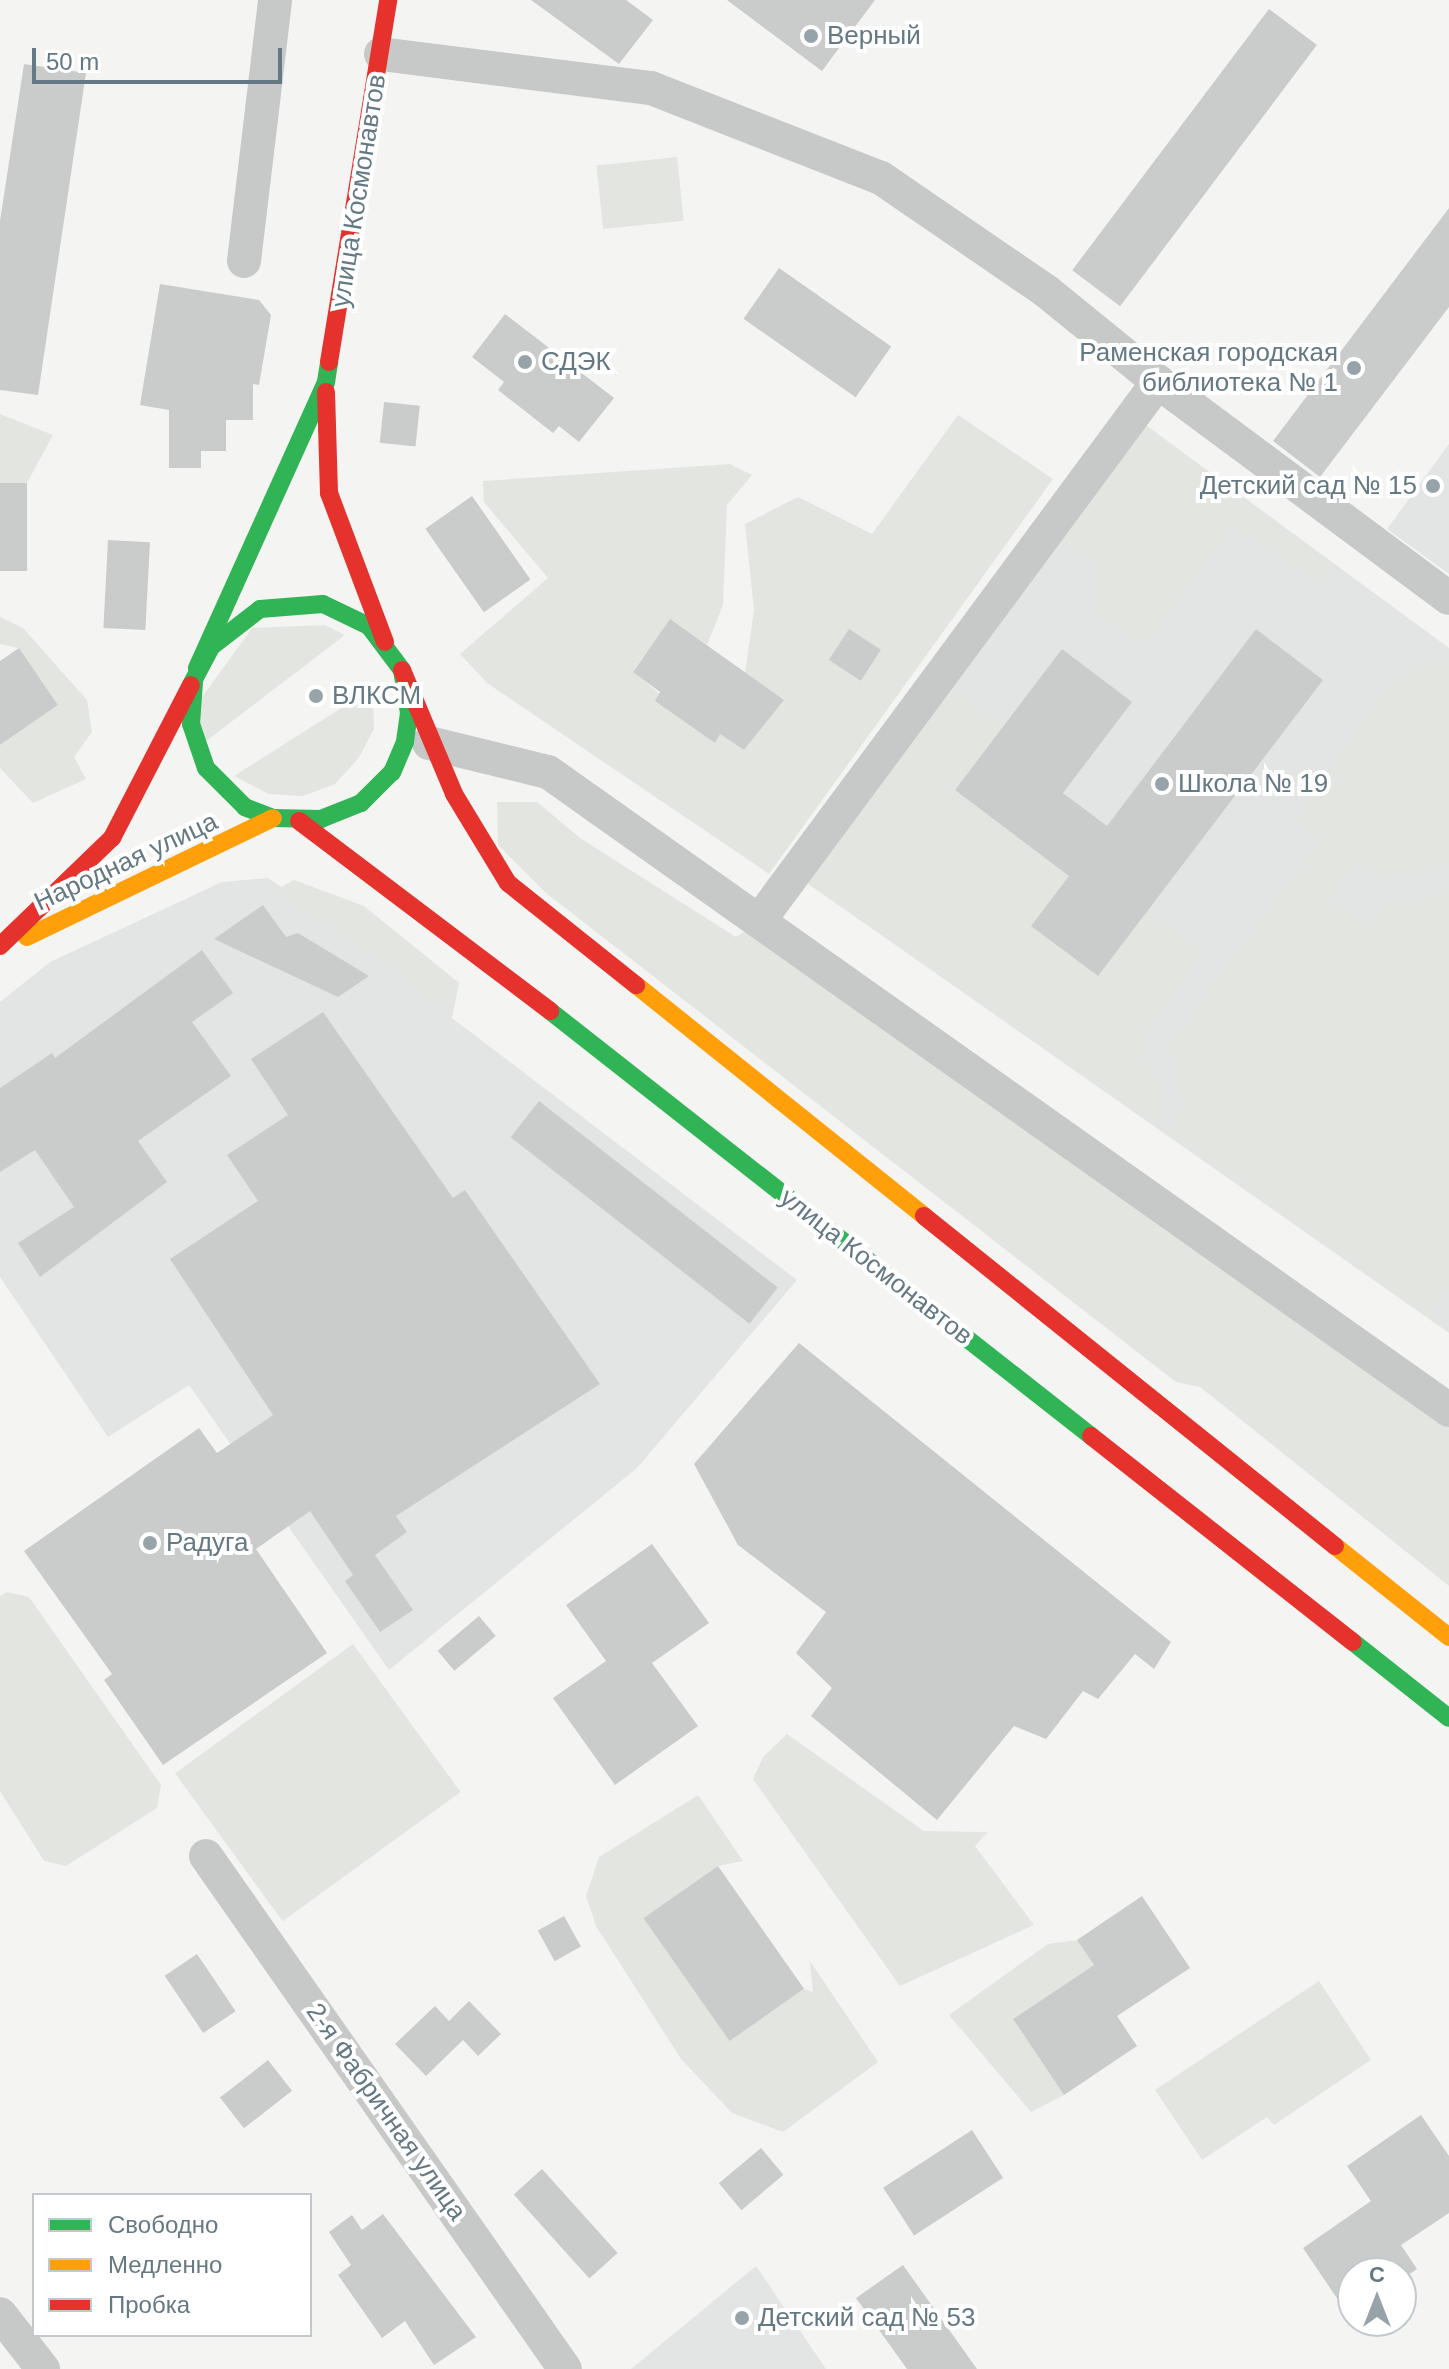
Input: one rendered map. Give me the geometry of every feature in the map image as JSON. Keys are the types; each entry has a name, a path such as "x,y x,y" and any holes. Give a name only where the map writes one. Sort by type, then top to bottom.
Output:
{"main road":[{"name":"улица Космонавтов","path":"385,642 329,493 326,382 388,0"},
{"name":"улица Космонавтов","path":"194,682 205,643 326,382"},
{"path":"402,670 409,713 392,772 351,808 299,821 273,818 245,807 206,768 191,724 194,682 211,647 237,622 285,603 343,612 385,642 402,670 429,743 508,883 1449,1637"},
{"name":"Народная улица","path":"0,948 112,838 194,682"},
{"name":"Народная улица","path":"0,948 273,818"},
{"name":"улица Космонавтов","path":"299,821 441,925 1449,1718"}],"street":[{"path":"244,261 275,0"},
{"path":"381,54 651,88 881,178 1046,291 1158,382 1449,598"},
{"path":"759,921 1158,382"},
{"path":"429,743 548,772 1449,1410"},
{"name":"2-я Фабричная улица","path":"206,1856 565,2369"},
{"path":"0,2314 43,2369"}],"shaded area":[{"path":"677,157 684,221 603,229 596,165"},
{"path":"0,414 53,435 27,483 0,483"},
{"path":"958,415 1053,479 769,874 487,683 460,654 548,578 484,502 483,481 730,464 752,475 727,505 723,605 707,645 670,620 633,671 715,742 720,734 744,750 784,700 745,673 754,610 745,524 798,497 872,534"},
{"name":"Школа № 19","path":"1136,418 1449,648 1449,1333 807,883"},
{"path":"1136,418 1334,564 1318,583 1233,525 1144,645 1095,613 1099,568 1049,527"},
{"name":"Детский сад № 15","path":"1449,444 1449,574 1387,529"},
{"path":"0,617 23,628 87,700 92,732 74,757 86,779 33,803 0,768 0,745 58,705 19,648 0,644"},
{"path":"325,625 345,635 197,748 192,711 252,628"},
{"path":"1449,659 1449,864 1379,878 1354,861 1327,900 1368,925 1393,902 1449,892 1449,1290 1429,1318 1168,1132 1184,1109 1168,1047 1320,839 1293,822 1398,672"},
{"path":"942,685 1003,726 955,790 1069,876 1032,926 1098,976 1147,911 1203,951 1141,1039 1162,1096 1155,1124 807,883"},
{"path":"373,688 374,729 358,759 335,784 303,796 269,794 234,776"},
{"path":"497,802 537,802 580,838 736,937 759,921 1449,1410 1449,1586 1200,1387 1176,1382 546,893 498,845"},
{"path":"268,878 374,948 452,1018 797,1280 637,1468 389,1670 189,1385 108,1437 0,1277 0,1002 50,962 222,882"},
{"path":"294,880 364,906 459,983 452,1018 386,963 272,892"},
{"path":"7,1592 29,1597 161,1785 157,1808 66,1866 44,1861 0,1791 0,1596"},
{"path":"353,1644 461,1792 283,1921 175,1773"},
{"path":"787,1734 924,1831 988,1832 975,1846 1034,1925 900,1986 753,1779 763,1757"},
{"path":"698,1795 743,1861 718,1866 644,1919 729,2040 804,1989 813,1992 810,1961 878,2062 783,2132 732,2113 681,2059 596,1926 586,1896 599,1857"},
{"path":"1077,1940 1094,1965 1013,2019 1064,2095 1031,2112 949,2015 1048,1944"},
{"path":"1319,1981 1371,2060 1274,2125 1267,2117 1202,2160 1155,2090"},
{"name":"Детский сад № 53","path":"756,2266 826,2369 631,2369"}],"building":[{"path":"531,0 626,0 653,20 619,64"},
{"name":"Верный","path":"727,0 875,0 822,71"},
{"path":"1269,9 1317,45 1120,306 1072,270"},
{"path":"24,64 86,73 38,395 0,390 0,221"},
{"path":"1449,208 1449,307 1320,477 1273,441"},
{"path":"779,268 891,347 856,397 743,319"},
{"path":"160,284 259,300 271,315 259,385 253,384 253,420 226,420 226,451 201,451 201,468 169,468 169,410 140,405"},
{"path":"505,314 614,398 579,442 559,426 553,433 498,390 504,382 472,357"},
{"path":"384,402 420,406 416,447 380,443"},
{"path":"0,483 27,483 27,571 0,571"},
{"path":"472,496 531,580 484,612 425,529"},
{"path":"108,540 150,542 145,630 103,628"},
{"path":"670,619 784,700 744,750 720,734 715,743 655,701 660,692 633,672"},
{"path":"849,629 881,650 861,681 829,660"},
{"path":"1256,629 1323,680 1098,976 1031,926 1069,876 955,790 1062,649 1132,702 1063,793 1107,826"},
{"path":"19,648 58,705 0,745 0,661"},
{"path":"263,905 286,937 298,933 369,976 338,997 214,939"},
{"path":"202,950 233,993 192,1022 231,1076 138,1141 167,1182 40,1277 18,1243 74,1207 35,1150 0,1172 0,1088 52,1053 55,1058"},
{"path":"323,1012 453,1198 465,1190 600,1384 396,1516 407,1532 375,1555 413,1610 380,1632 345,1581 353,1575 310,1511 256,1549 327,1653 163,1765 104,1680 112,1674 24,1551 199,1428 217,1453 273,1415 170,1259 258,1201 227,1155 288,1115 251,1059"},
{"path":"539,1101 778,1288 749,1324 511,1137"},
{"path":"799,1343 1171,1642 1154,1669 1135,1654 1098,1699 1083,1691 1046,1739 1014,1726 937,1820 811,1716 832,1688 796,1653 826,1612 738,1545 694,1464"},
{"path":"652,1544 709,1623 652,1663 698,1726 615,1785 553,1698 606,1661 566,1605"},
{"path":"479,1616 496,1636 454,1671 438,1651"},
{"path":"718,1866 804,1989 729,2041 643,1918"},
{"path":"1142,1896 1190,1968 1117,2016 1137,2046 1064,2095 1013,2019 1094,1965 1077,1940"},
{"path":"564,1916 581,1947 555,1961 538,1931"},
{"path":"197,1954 236,2011 203,2033 165,1976"},
{"path":"469,2001 501,2034 478,2056 463,2040 426,2076 395,2044 435,2006 449,2021"},
{"path":"268,2060 292,2091 244,2128 220,2098"},
{"path":"1421,2115 1449,2156 1449,2213 1401,2245 1409,2257 1337,2257 1337,2298 1303,2248 1371,2201 1347,2166"},
{"path":"972,2130 1003,2178 914,2236 883,2188"},
{"path":"761,2148 783,2175 741,2210 719,2183"},
{"path":"542,2169 618,2253 589,2278 514,2194"},
{"path":"383,2214 476,2337 434,2365 405,2321 382,2338 338,2275 351,2265 329,2232 352,2215 362,2230"},
{"path":"903,2265 977,2369 907,2369 856,2298"}],"traffic: fast":[{"path":"197,668 326,382 329,362"},
{"path":"191,685 211,647 260,609 323,604 369,626 402,670 409,713 405,742 392,772 361,803 321,819 273,818 245,807 206,768 191,724 194,682"},
{"path":"550,1011 1091,1436"},
{"path":"1353,1642 1449,1718"}],"traffic: slow":[{"path":"27,937 273,818"},
{"path":"636,985 924,1216"},
{"path":"1335,1546 1449,1637"}],"traffic: jam":[{"path":"329,362 388,0"},
{"path":"326,392 329,493 385,642"},
{"path":"402,670 454,794 508,883 636,985"},
{"path":"0,946 112,838 191,685"},
{"path":"299,821 550,1011"},
{"path":"924,1216 1335,1546"},
{"path":"1091,1436 1353,1642"}],"place":[{"name":"Верный","path":"811,36"},
{"name":"СДЭК","path":"525,362"},
{"name":"Раменская городская библиотека № 1","path":"1354,368"},
{"name":"Детский сад № 15","path":"1433,486"},
{"name":"ВЛКСМ","path":"316,696"},
{"name":"Школа № 19","path":"1162,784"},
{"name":"Радуга","path":"150,1543"},
{"name":"Детский сад № 53","path":"742,2318"}]}
